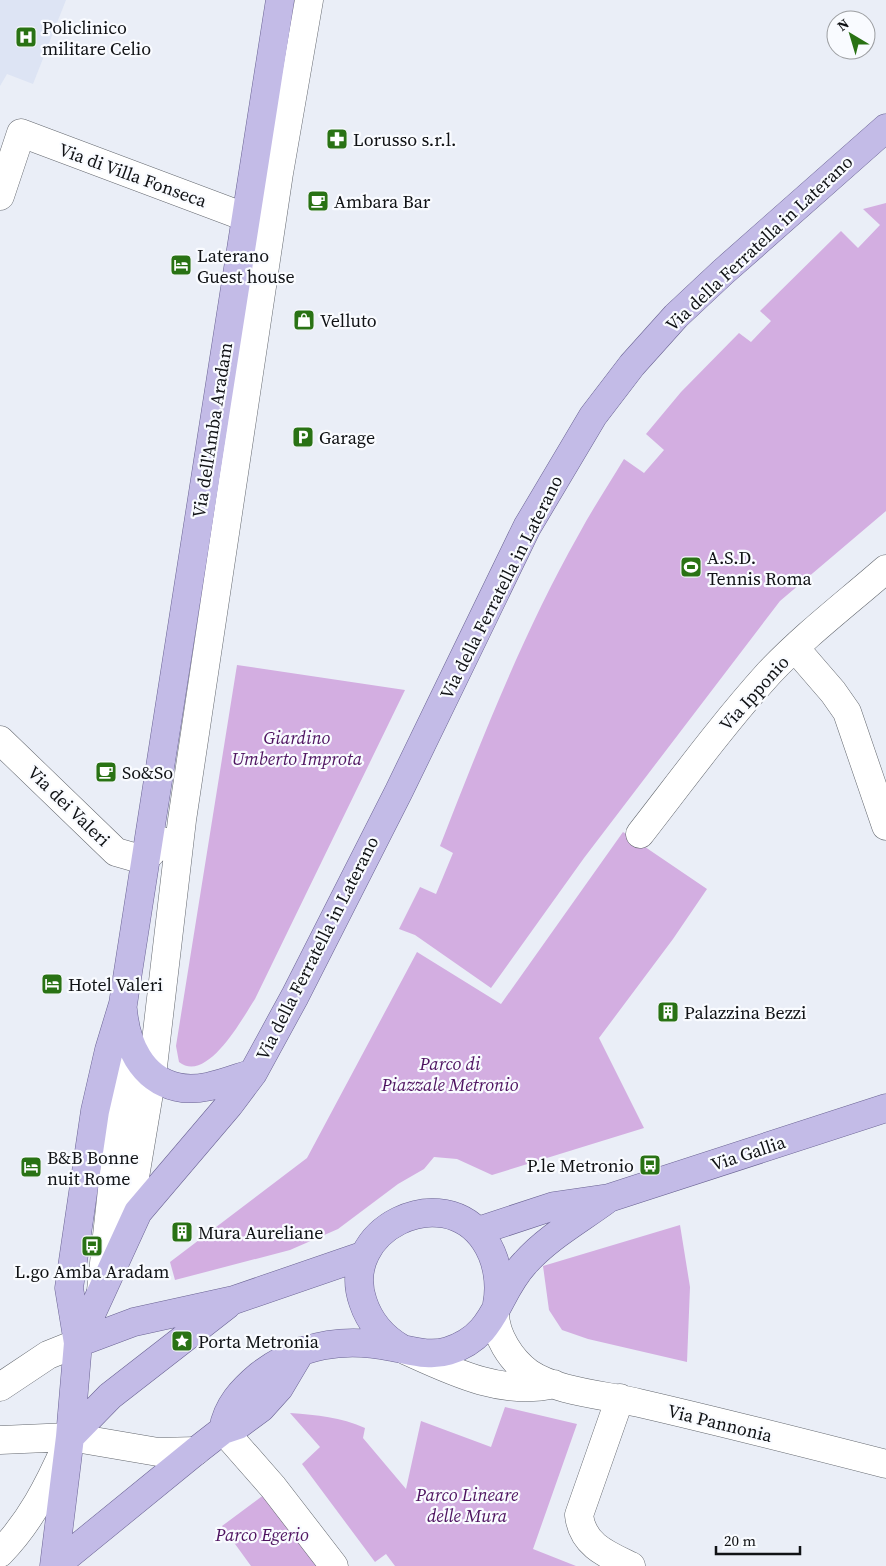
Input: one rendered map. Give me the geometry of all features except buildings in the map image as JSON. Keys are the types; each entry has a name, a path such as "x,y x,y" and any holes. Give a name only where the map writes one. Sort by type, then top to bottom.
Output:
{"main road":[{"name":"Via dell'Amba Aradam","path":"123,1004 280,0"},
{"name":"Via della Ferratella in Laterano","path":"78,1343 126,1237 146,1200 229,1104 252,1073 295,996 399,791 526,527 593,416 632,365 676,316 886,128"},
{"path":"123,1004 125,1028 131,1047 152,1075 170,1085 185,1088 211,1086 252,1073"},
{"path":"54,1566 70,1437 78,1343 69,1288 95,1112 109,1050 123,1004"},
{"name":"Via Gallia","path":"609,1198 886,1108"},
{"path":"478,1231 554,1206 609,1198"},
{"path":"54,1566 223,1430 229,1410 252,1399 267,1370 302,1351 320,1345 342,1342 366,1343 424,1354 448,1351 479,1333 490,1321 511,1281 525,1262 552,1239 609,1198"},
{"path":"401,1349 382,1335 366,1311 359,1281 365,1255 376,1239 393,1223 418,1214 441,1213 452,1216 478,1231 490,1249 496,1266 499,1287 495,1312"},
{"path":"78,1343 134,1322 234,1300 365,1255"},
{"path":"70,1437 110,1396 234,1300"}],"street":[{"name":"Via dell'Amba Aradam","path":"126,1237 152,1075 182,820 279,173 309,0"},
{"name":"Via di Villa Fonseca","path":"0,196 21,133 245,217"},
{"name":"Via Ipponio","path":"640,834 734,713 795,648 886,569"},
{"path":"795,648 833,692 847,712 886,826"},
{"name":"Via dei Valeri","path":"0,740 116,852 144,860"},
{"path":"144,860 182,820"},
{"path":"106,1281 124,1069 123,1004"},
{"path":"495,1312 495,1321 501,1339 520,1365 529,1373 554,1384"},
{"path":"0,1387 48,1355 78,1343"},
{"path":"401,1349 451,1371 493,1384 520,1388 554,1384"},
{"name":"Via Pannonia","path":"554,1384 620,1398 886,1464"},
{"path":"620,1398 579,1515 580,1524 589,1541 609,1555 632,1566"},
{"path":"223,1430 273,1487 334,1566"},
{"path":"0,1440 70,1437 158,1452 196,1451"},
{"path":"0,1553 28,1520 51,1480 70,1437"}],"shaded area":[{"name":"Policlinico militare Celio","path":"0,0 66,0 33,84 7,74 0,86"}],"green space":[{"name":"A.S.D. Tennis Roma","path":"886,203 886,511 780,601 584,858 491,988 415,935 399,929 420,887 436,894 453,853 440,846 504,688 539,610 590,515 624,459 644,473 664,450 646,434 681,392 739,333 751,342 771,321 760,311 841,231 858,248 880,225 863,209"},
{"name":"Giardino Umberto Improta","path":"237,665 405,690 255,999 233,1034 223,1046 212,1057 201,1064 190,1066 179,1062 176,1046"},
{"name":"Parco di Piazzale Metronio","path":"623,832 707,889 673,939 599,1038 644,1128 492,1175 457,1159 434,1157 424,1169 398,1184 338,1229 290,1250 175,1280 170,1262 307,1158 417,952 501,1004"},
{"path":"680,1225 690,1287 687,1362 588,1339 562,1330 549,1310 543,1266"},
{"name":"Parco Lineare delle Mura","path":"505,1407 577,1424 533,1549 576,1566 395,1566 386,1554 375,1562 302,1464 320,1447 290,1413 329,1417 365,1428 363,1438 406,1489 421,1421 491,1447"},
{"name":"Parco Egerio","path":"265,1494 323,1566 251,1566 222,1526"}],"place":[{"name":"Policlinico militare Celio","path":"26,37"},
{"name":"Lorusso s.r.l.","path":"337,139"},
{"name":"Ambara Bar","path":"318,201"},
{"name":"Laterano Guest house","path":"181,265"},
{"name":"Velluto","path":"304,320"},
{"name":"Garage","path":"303,437"},
{"name":"A.S.D. Tennis Roma","path":"691,567"},
{"name":"So&So","path":"106,772"},
{"name":"Hotel Valeri","path":"52,984"},
{"name":"Palazzina Bezzi","path":"668,1012"},
{"name":"P.le Metronio","path":"650,1165"},
{"name":"B&B Bonne nuit Rome","path":"31,1167"},
{"name":"Mura Aureliane","path":"182,1232"},
{"name":"L.go Amba Aradam","path":"92,1246"},
{"name":"Porta Metronia","path":"182,1341"}]}
